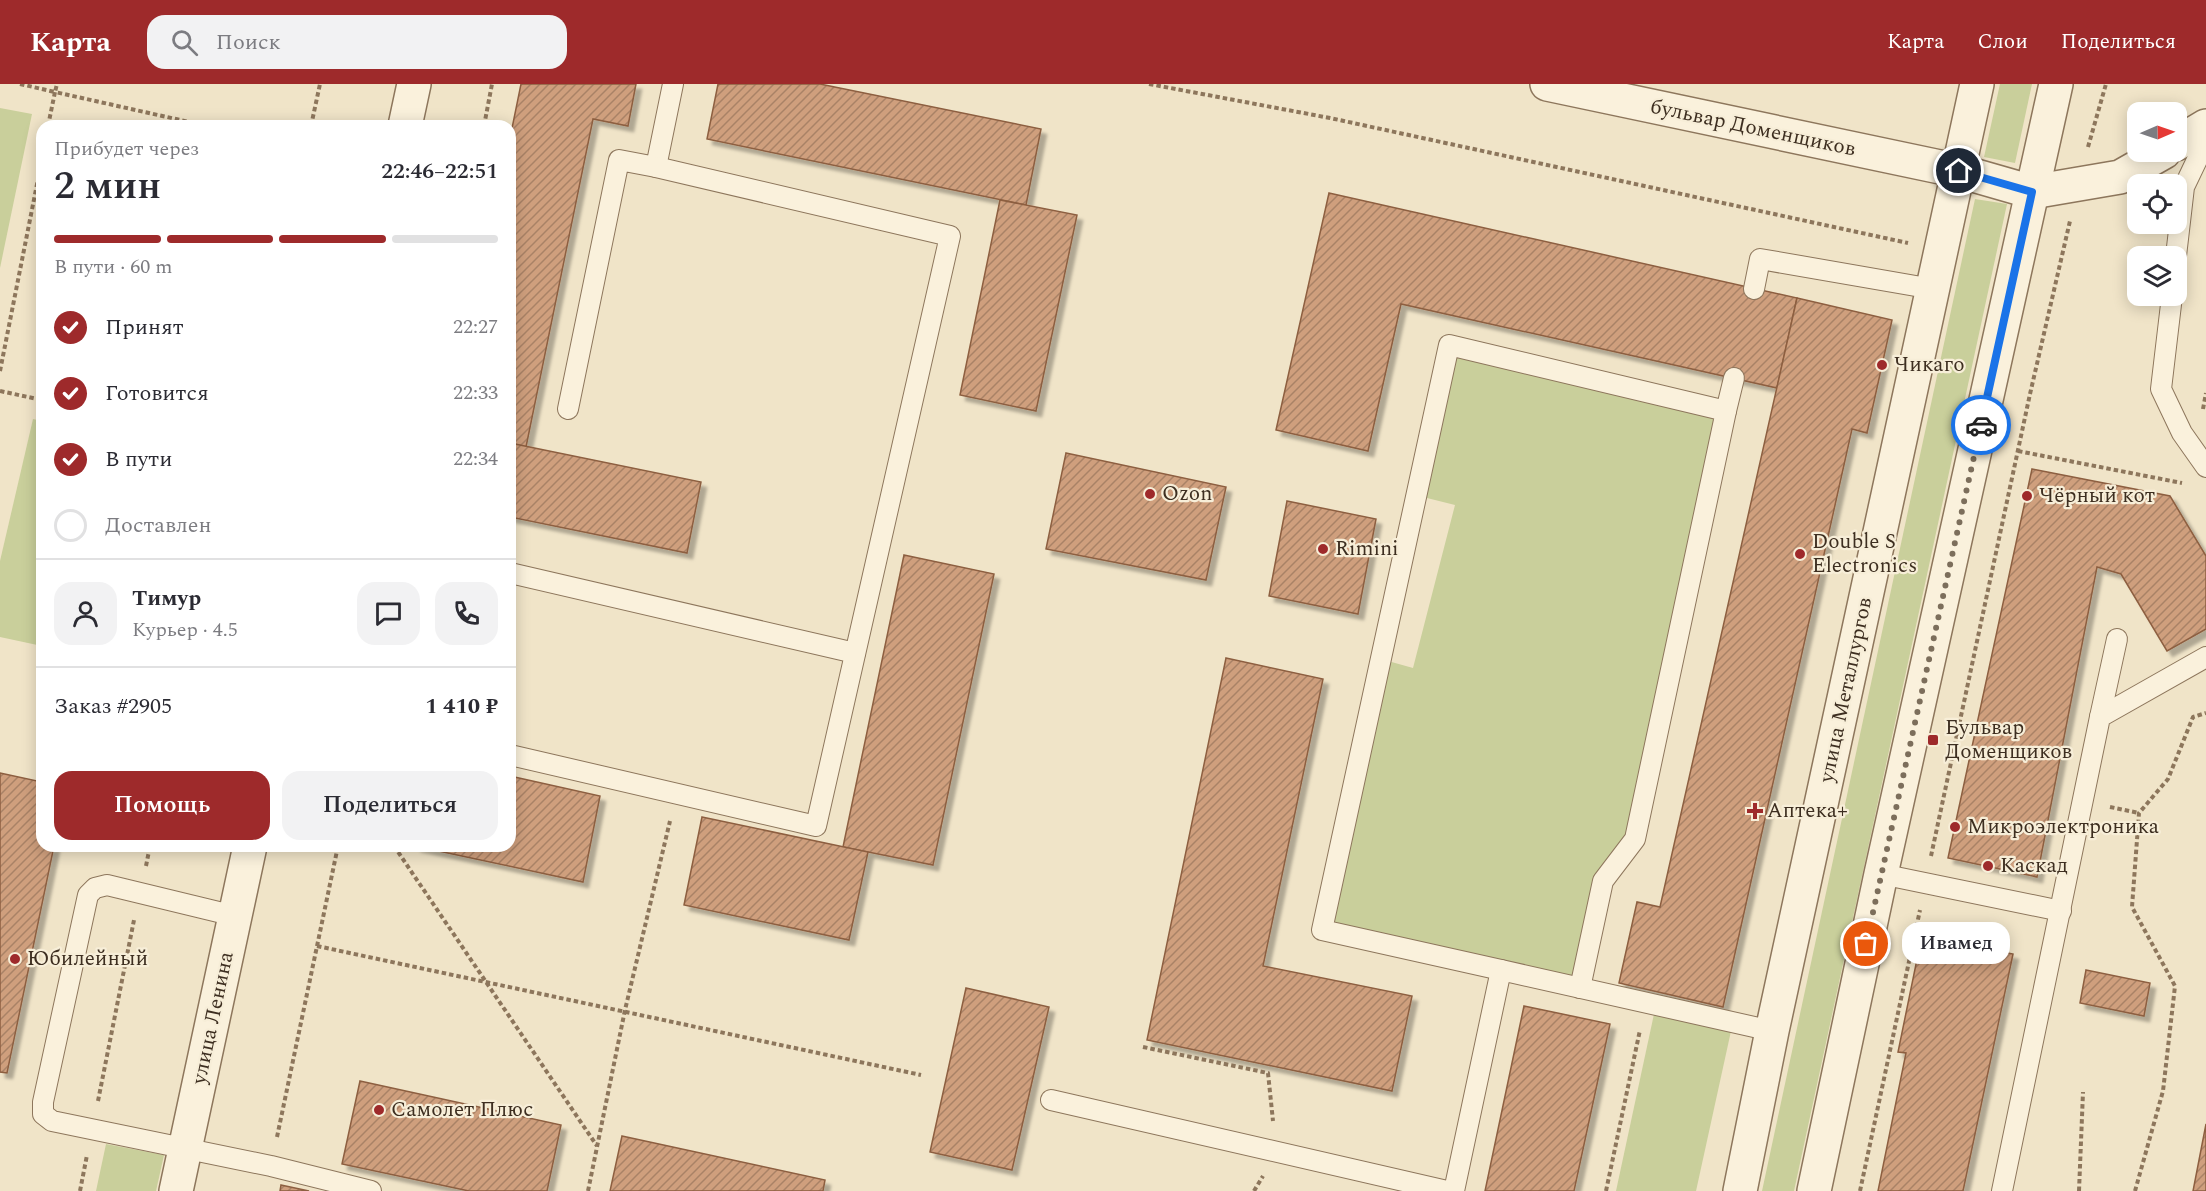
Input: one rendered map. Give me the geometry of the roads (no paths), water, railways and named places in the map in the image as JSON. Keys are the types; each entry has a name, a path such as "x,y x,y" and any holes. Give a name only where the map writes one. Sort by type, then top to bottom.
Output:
{"street":[{"path":"406,120 414,84"},
{"name":"бульвар Доменщиков","path":"1547,84 1959,171 2032,192"},
{"name":"улица Металлургов","path":"1740,1191 1772,1032 1977,84"},
{"path":"1814,1191 1881,874 2056,84"},
{"path":"2187,137 2206,126"},
{"path":"2032,192 2120,177 2146,162"},
{"name":"улица Ленина","path":"176,1191 249,852"}],"lane":[{"path":"656,167 673,84"},
{"path":"2177,246 2184,187 2206,141"},
{"path":"516,756 816,826 950,236 619,160 568,409"},
{"path":"1754,289 1760,259 1934,289"},
{"path":"2171,306 2161,389 2182,433 2206,467"},
{"path":"1726,411 1449,345 1322,930 1772,1032"},
{"path":"1580,988 1604,881 1635,839 1734,378"},
{"path":"516,574 855,653"},
{"path":"2002,1191 2117,639"},
{"path":"2100,717 2206,657"},
{"path":"1881,874 2061,911"},
{"path":"235,916 107,885 94,888 88,895 43,1102 43,1114 52,1121 271,1166 371,1191"},
{"path":"1454,1191 1500,970"},
{"path":"1051,1100 1446,1191"}],"place":[{"name":"Чикаго","path":"1882,365"},
{"name":"Ozon","path":"1150,494"},
{"name":"Чёрный кот","path":"2027,496"},
{"name":"Rimini","path":"1323,549"},
{"name":"Double S Electronics","path":"1800,554"},
{"name":"Бульвар Доменщиков","path":"1933,740"},
{"name":"Аптека+","path":"1755,811"},
{"name":"Микроэлектроника","path":"1955,827"},
{"name":"Каскад","path":"1988,866"},
{"name":"Ивамед","path":"1866,944"},
{"name":"Юбилейный","path":"15,959"},
{"name":"Самолет Плюс","path":"379,1110"}]}
